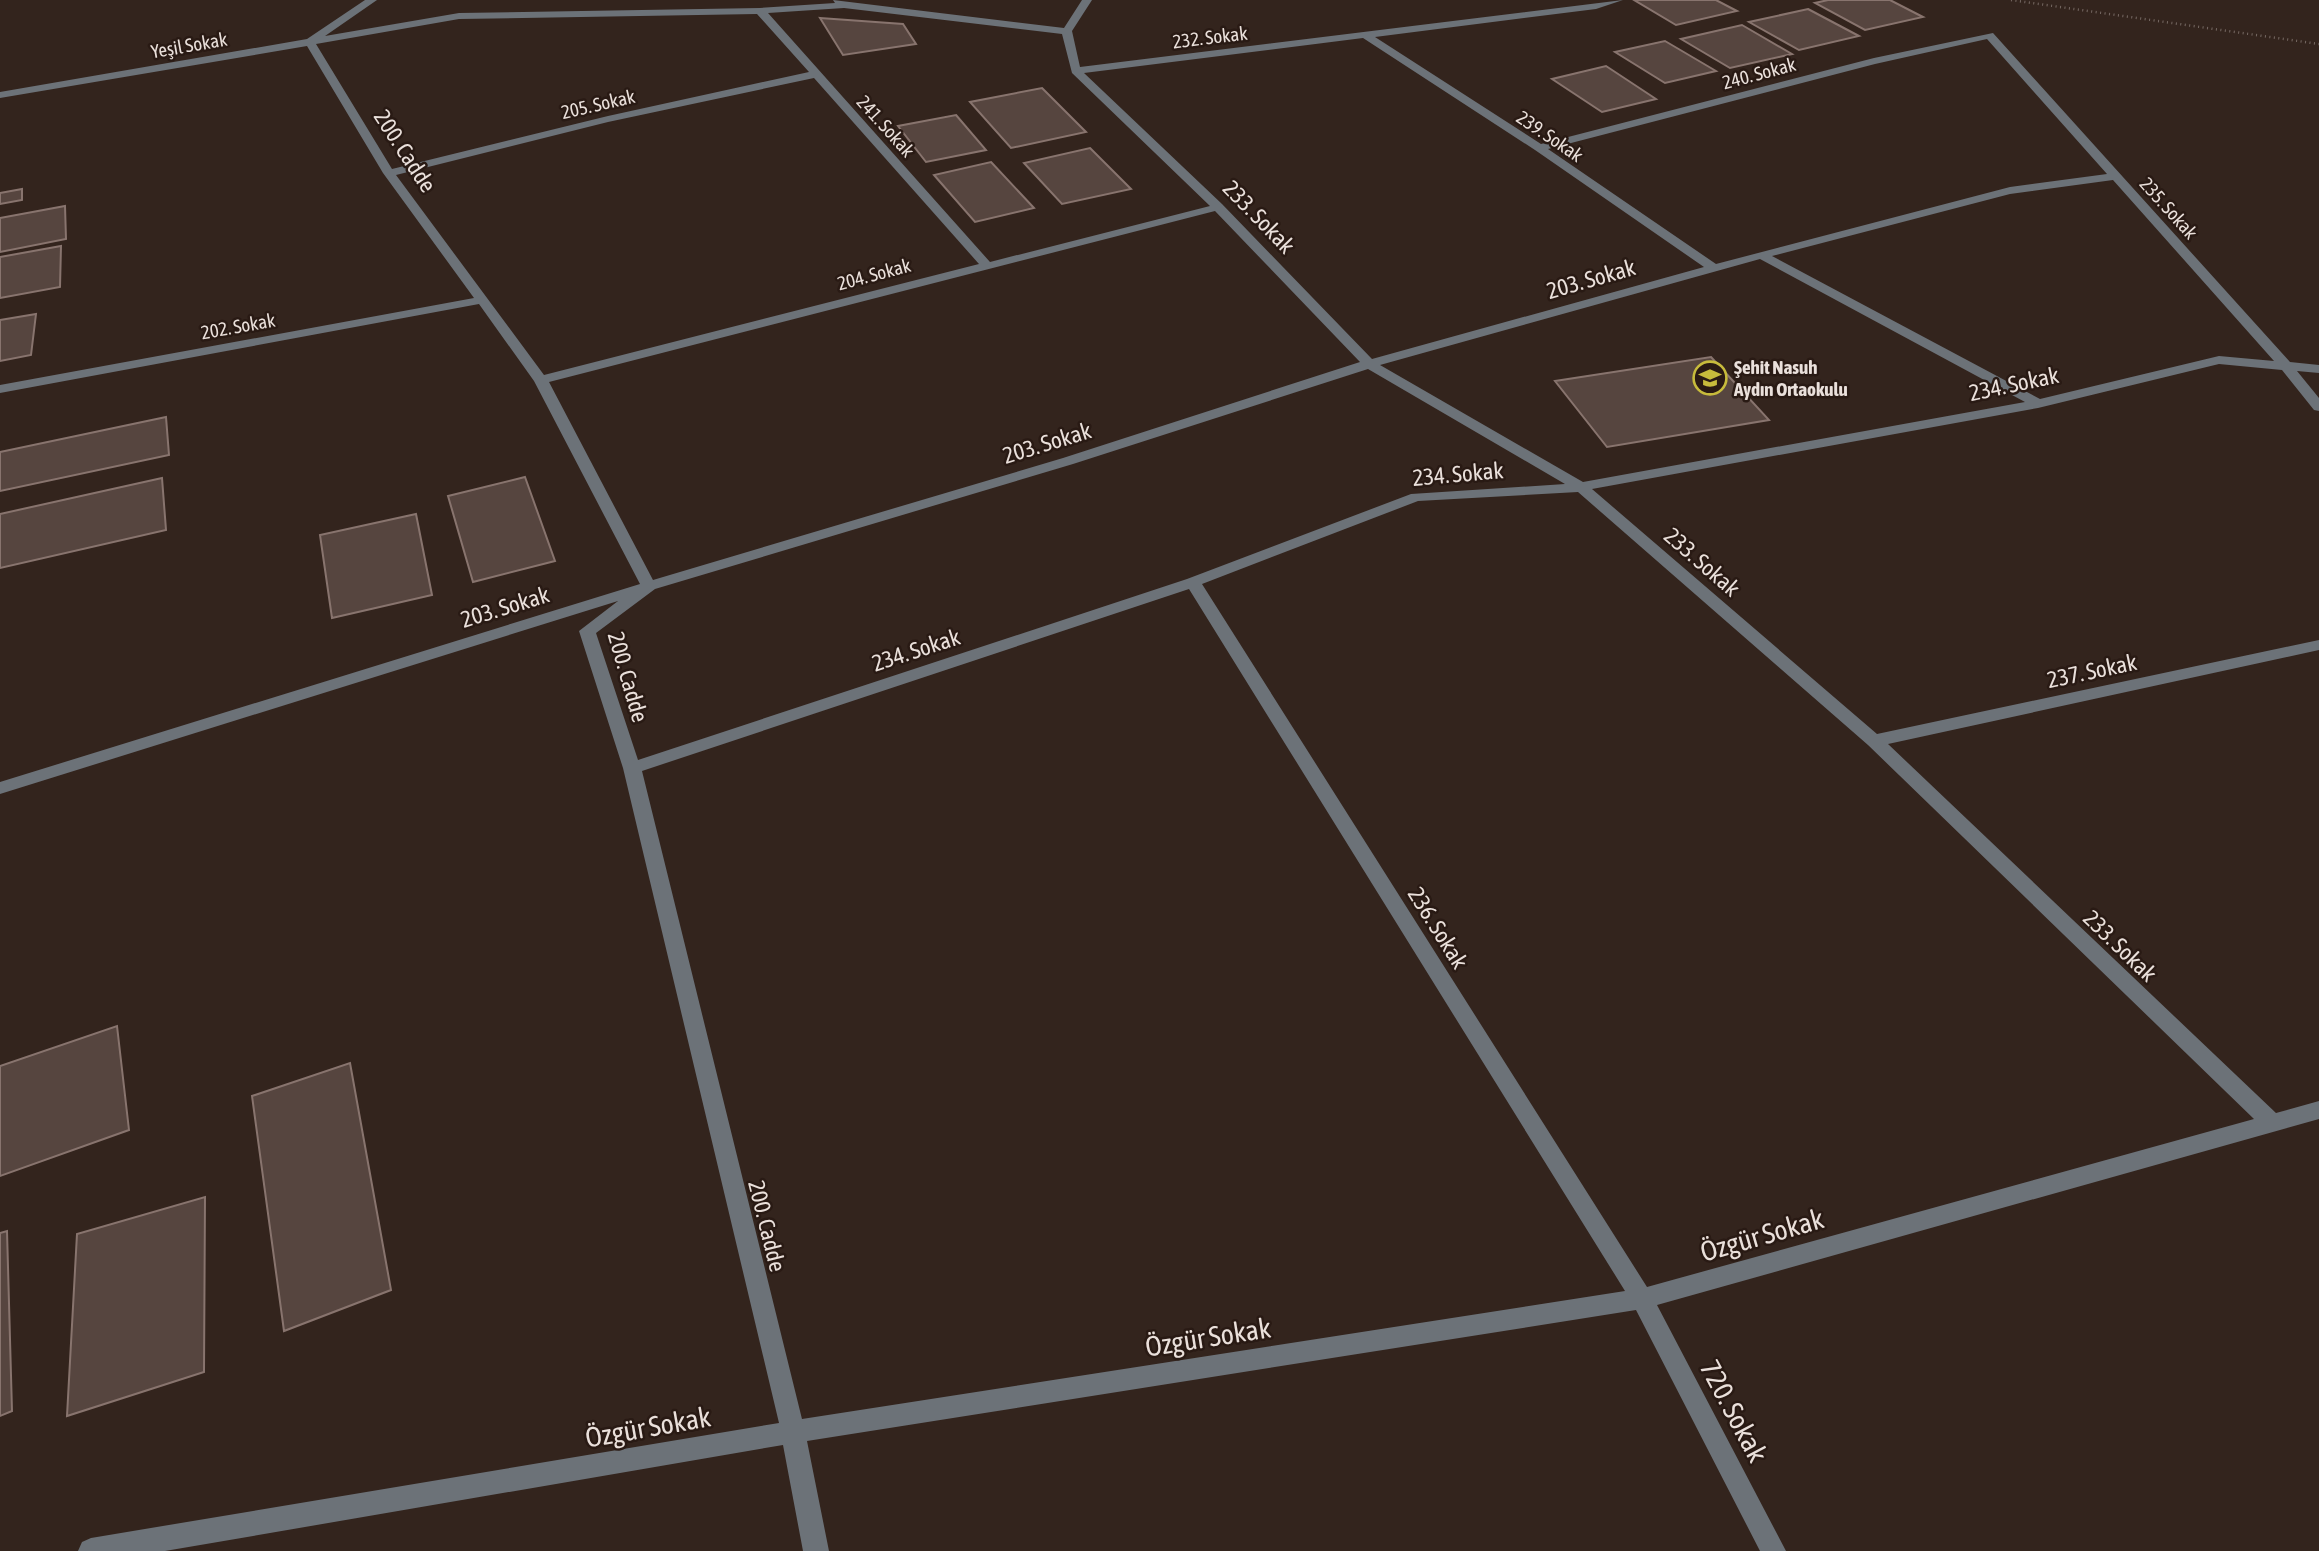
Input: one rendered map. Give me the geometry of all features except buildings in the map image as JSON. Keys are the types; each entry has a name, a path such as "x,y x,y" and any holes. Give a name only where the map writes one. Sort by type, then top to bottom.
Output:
{"street":[{"name":"Yeşil Sokak","path":"0,95 310,42 372,0"},
{"path":"1076,71 1067,31 1087,0"},
{"name":"232. Sokak","path":"1076,71 1596,6 1618,0"},
{"path":"310,42 459,16 760,11 841,3 1067,31"},
{"name":"241. Sokak","path":"760,11 986,265"},
{"name":"239. Sokak","path":"1365,35 1539,148 1714,268"},
{"name":"240. Sokak","path":"1539,148 1874,61 1989,35"},
{"name":"235. Sokak","path":"1989,35 2286,366 2319,407"},
{"name":"200. Cadde","path":"310,42 389,173 541,380 649,586 587,631 632,768 793,1432 816,1551"},
{"name":"233. Sokak","path":"1076,71 1218,207 1369,364 1581,487 1874,741 2272,1124"},
{"name":"205. Sokak","path":"389,173 608,120 816,74"},
{"name":"203. Sokak","path":"0,788 649,586 1068,461 1369,364 1761,255 2010,191 2117,176"},
{"name":"204. Sokak","path":"541,380 1218,207"},
{"path":"1761,255 2038,404"},
{"name":"202. Sokak","path":"0,389 482,300"},
{"name":"234. Sokak","path":"632,768 1193,582 1416,497 1581,487 2038,404 2219,360 2319,369"},
{"name":"236. Sokak","path":"1193,582 1642,1299"},
{"name":"237. Sokak","path":"1874,741 2319,645"},
{"name":"Özgür Sokak","path":"91,1551 793,1432 1642,1299 2319,1110"},
{"name":"720. Sokak","path":"1642,1299 1773,1551"}],"path":[{"path":"2011,0 2319,44"}],"place":[{"name":"Şehit Nasuh Aydın Ortaokulu","path":"1710,378"}]}
